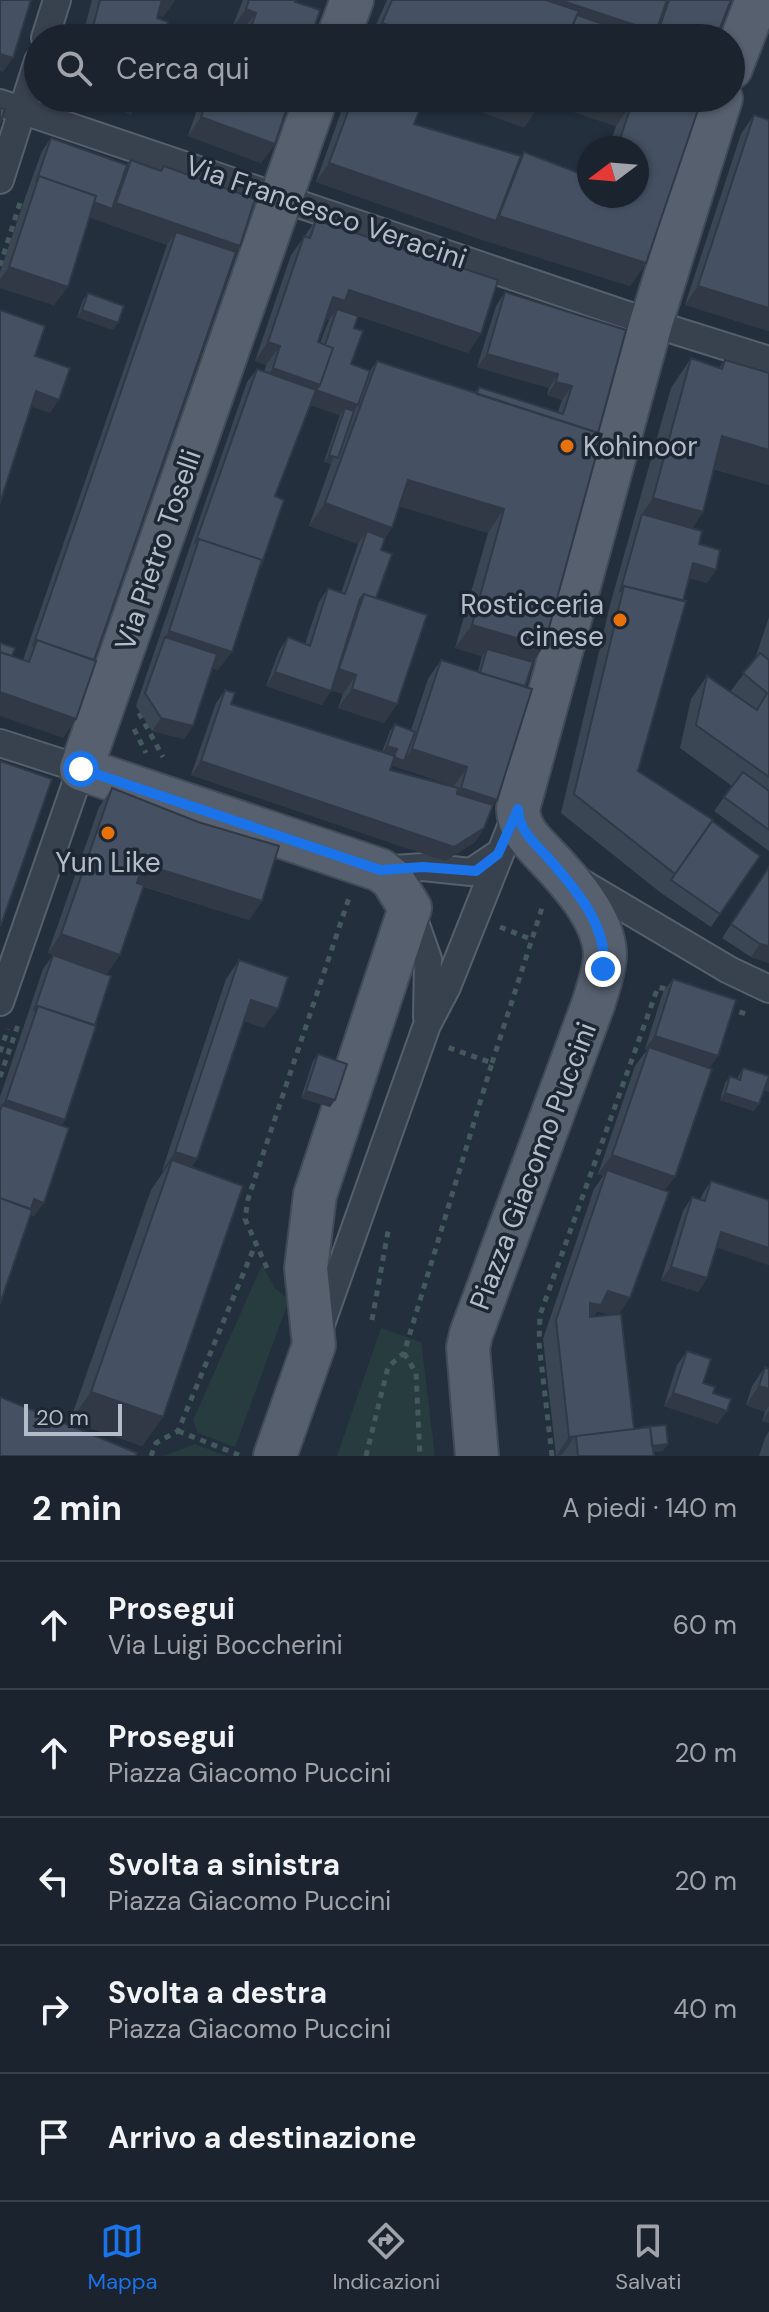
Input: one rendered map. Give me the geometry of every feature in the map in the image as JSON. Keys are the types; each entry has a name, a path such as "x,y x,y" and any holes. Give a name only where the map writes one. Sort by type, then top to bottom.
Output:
{"main road":[{"path":"343,24 352,0"},
{"path":"745,31 757,0"},
{"name":"Via Pietro Toselli","path":"81,769 311,112"},
{"path":"518,809 651,323 717,112"},
{"path":"81,769 380,870 392,879 410,908 310,1215 306,1301 314,1345 275,1456"},
{"name":"Piazza Giacomo Puccini","path":"477,1456 468,1348 471,1334 594,1002 603,969 603,944 595,921 522,829 518,809"}],"street":[{"path":"49,24 57,0"},
{"path":"0,180 11,107 24,85"},
{"name":"Via Francesco Veracini","path":"26,112 769,360"},
{"path":"0,743 81,769"},
{"name":"Via Pietro Toselli","path":"0,1002 81,769"},
{"path":"314,1345 427,1025 447,987 518,809"},
{"path":"380,870 423,867 471,872 498,854"},
{"path":"556,868 729,970 769,989"},
{"path":"410,908 428,959 427,1025"}],"path":[{"path":"0,266 21,198"},
{"path":"366,1456 388,1367 404,1353 542,908"},
{"path":"495,924 533,940"},
{"path":"552,1456 539,1343 540,1315 658,987 686,995"},
{"path":"714,1004 755,1017"},
{"path":"447,1064 449,1048 492,1063"},
{"path":"372,1320 390,1221"},
{"path":"151,1456 156,1443 178,1431 256,1243"},
{"path":"404,1353 416,1373 420,1456"},
{"path":"178,1431 239,1455"}],"green space":[{"path":"262,1265 275,1288 289,1300 235,1447 198,1433 193,1420"},
{"path":"381,1328 421,1342 435,1456 337,1456"},
{"path":"195,1444 226,1456 163,1456"}],"building":[{"path":"0,0 31,0 13,58 0,54"},
{"path":"100,0 162,0 157,18 168,22 167,24 94,24"},
{"path":"249,0 296,0 320,10 316,24 252,24 256,13 246,9"},
{"path":"392,0 546,0 579,11 573,24 382,23"},
{"path":"560,0 667,0 659,24 632,24"},
{"path":"669,0 731,0 722,24 661,24"},
{"path":"577,15 603,24 573,24"},
{"path":"203,112 285,112 275,144 201,117"},
{"path":"348,112 419,112 414,124 521,156 496,221 329,163"},
{"path":"629,112 697,112 646,263 499,216 524,152 577,172 577,208 649,208 649,136 621,136"},
{"path":"754,115 769,120 769,308 698,286"},
{"path":"51,138 127,165 112,209 94,202 96,196 39,176 36,182"},
{"path":"131,160 161,171 164,166 255,199 240,246 116,203"},
{"path":"39,176 96,196 68,287 9,267"},
{"path":"316,220 498,280 481,334 349,290 345,301 333,297 318,342 333,348 320,385 273,368 280,346 268,342 304,236 310,238"},
{"path":"176,232 236,252 94,660 37,640 33,646"},
{"path":"505,292 626,330 598,433 477,394 479,387 563,414 572,386 556,382 558,374 487,354"},
{"path":"88,293 124,306 118,323 82,310"},
{"path":"337,309 358,316 354,328 363,331 351,364 370,371 358,405 316,390 333,348 325,345"},
{"path":"0,310 45,326 35,356 70,368 59,400 36,391 0,503"},
{"path":"691,358 722,369 725,360 769,373 769,450 722,436 703,512 653,498"},
{"path":"377,361 602,434 544,646 472,625 504,509 408,480 392,528 325,503"},
{"path":"257,369 316,390 275,496 284,500 261,566 262,560 199,539 195,544"},
{"path":"345,408 354,411 338,458 329,455"},
{"path":"642,514 702,531 699,544 720,550 716,570 693,563 683,601 624,586 620,592"},
{"path":"367,531 385,538 381,550 392,554 376,598 364,594 360,599 331,691 275,672 288,637 310,646 328,588 345,594"},
{"path":"199,539 262,560 232,652 169,631"},
{"path":"624,586 686,601 638,771 713,820 675,874 574,794"},
{"path":"364,594 427,615 397,704 352,689 356,675 339,669"},
{"path":"165,637 217,654 193,726 161,718 145,693"},
{"path":"37,640 96,661 76,719 0,692 0,652 29,662"},
{"path":"0,643 15,648 12,656 0,652"},
{"path":"487,649 533,662 525,686 480,673"},
{"path":"760,653 769,660 769,777 696,725 707,676 757,710 767,693 743,673"},
{"path":"441,660 532,689 497,800 461,788 467,767 412,749"},
{"path":"225,690 235,693 231,704 395,756 390,770 458,788 457,794 493,805 484,828 454,847 201,761"},
{"path":"395,724 415,732 404,761 394,757 397,749 387,746"},
{"path":"0,761 52,779 1,925 0,924"},
{"path":"743,772 769,791 769,830 724,797"},
{"path":"112,788 198,822 279,846 262,901 143,864 137,883 144,885 120,955 61,934"},
{"path":"712,821 760,856 720,914 671,880"},
{"path":"769,867 769,946 760,944 731,924"},
{"path":"53,955 111,976 95,1025 38,1006 34,1011"},
{"path":"239,960 288,977 278,1009 251,1000 197,1159 175,1152"},
{"path":"673,979 736,1000 718,1056 655,1036"},
{"path":"38,1006 96,1026 65,1120 6,1100"},
{"path":"649,1047 712,1069 675,1177 612,1155"},
{"path":"318,1054 347,1064 335,1100 306,1091"},
{"path":"743,1068 769,1076 759,1104 725,1093 730,1076 740,1080"},
{"path":"2,1105 69,1128 44,1203 34,1199 31,1209 0,1198"},
{"path":"172,1160 243,1186 163,1417 91,1392"},
{"path":"607,1170 669,1192 630,1298 608,1291 601,1305 590,1303 590,1317 621,1314 634,1429 569,1437 556,1320"},
{"path":"711,1181 769,1200 769,1248 721,1232 707,1278 671,1267 692,1197 705,1201"},
{"path":"0,1198 32,1210 0,1304"},
{"path":"687,1351 711,1359 703,1383 715,1387 713,1393 731,1399 727,1411 673,1393"},
{"path":"765,1367 769,1369 769,1389 759,1386"},
{"path":"0,1397 137,1453 135,1456 0,1456"},
{"path":"666,1425 668,1444 652,1446 650,1427 643,1427"},
{"path":"650,1427 654,1456 578,1456 576,1436"}],"place":[{"name":"Kohinoor","path":"567,446"},
{"name":"Rosticceria cinese","path":"620,620"},
{"name":"Yun Like","path":"108,833"}],"route":[{"path":"81,769 380,870 423,867 476,871 498,854 518,809 518,821 528,837 551,861 595,921 605,955 603,969"}]}
